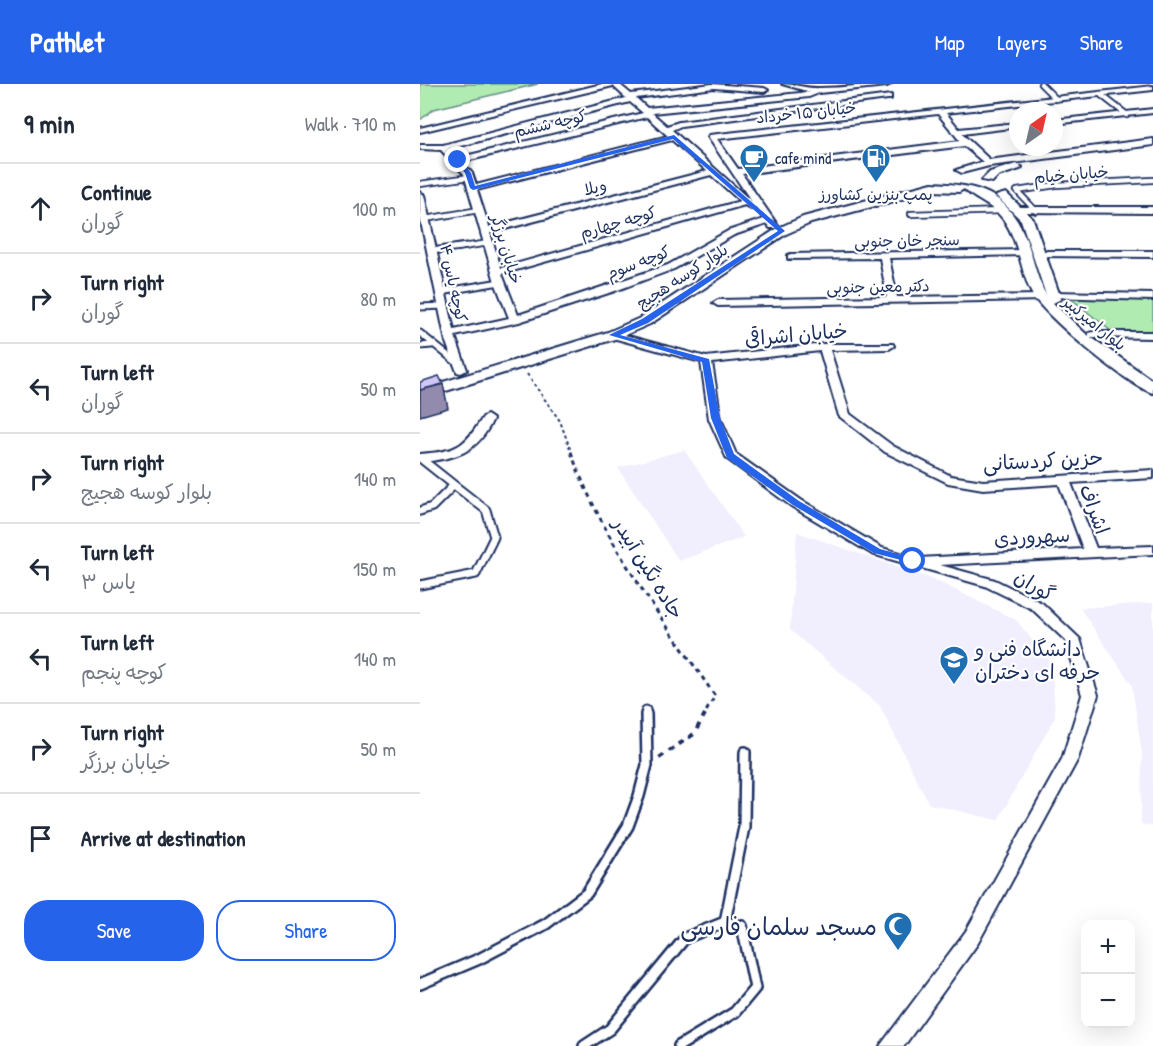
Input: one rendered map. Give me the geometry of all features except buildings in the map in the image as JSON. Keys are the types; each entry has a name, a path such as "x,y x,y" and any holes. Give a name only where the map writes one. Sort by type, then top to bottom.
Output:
{"street":[{"path":"420,130 613,84 774,226"},
{"path":"786,84 817,91 887,84"},
{"path":"420,147 443,148 630,98 714,86 764,90"},
{"name":"خیابان ۱۵ خرداد","path":"774,226 712,137 1153,88"},
{"name":"کوچه ششم","path":"458,160 647,113 809,94 817,91"},
{"path":"666,130 679,124 888,97"},
{"path":"800,108 812,127"},
{"path":"1063,121 1153,111"},
{"path":"941,113 966,143 988,163"},
{"path":"956,132 1009,127"},
{"path":"473,188 674,137"},
{"path":"962,170 988,163 1153,142"},
{"path":"738,172 966,143"},
{"name":"خیابان برزگر","path":"443,148 458,160 470,177 499,277 515,320"},
{"path":"965,189 987,183 1005,169 1153,149"},
{"name":"بلوار امیرکبیر","path":"962,170 980,173 1014,211 1027,219 1039,254 1046,296 1093,335 1153,375"},
{"name":"بلوار کوسه هجیج","path":"420,383 459,366 607,330 654,316 774,226 818,209 962,170"},
{"name":"ویلا","path":"485,231 713,172"},
{"path":"946,174 945,183 988,197 1014,211 1153,210"},
{"name":"بلوار کوسه هجیج","path":"774,226 807,220 875,200 932,187 965,189"},
{"name":"کوچه یاس ۴","path":"420,195 450,338 459,366"},
{"name":"کوچه چهارم","path":"499,277 746,201"},
{"name":"بلوار امیرکبیر","path":"1014,211 1024,253 1046,296 1069,327 1153,388"},
{"name":"کوچه سوم","path":"450,338 515,320 671,267 731,233 774,226"},
{"name":"سنجر خان جنوبی","path":"791,257 1024,253"},
{"path":"1039,254 1153,254"},
{"path":"884,256 892,301"},
{"name":"دکتر معین جنوبی","path":"718,303 1046,296 1153,297"},
{"path":"607,330 706,360"},
{"name":"بلوار کوسه هجیج","path":"420,394 519,363 607,330"},
{"path":"1093,335 1153,335"},
{"name":"خیابان اشراقی","path":"706,360 824,347 889,346"},
{"name":"حزین کردستانی","path":"824,347 845,416 888,449 948,479 984,485 1153,474"},
{"name":"گوران","path":"706,360 715,418 730,456 796,503 877,551 990,584 1037,606 1073,639 1090,694 1070,759 972,937 899,1038 890,1046"},
{"path":"420,458 441,456 471,444 482,434 487,419"},
{"name":"اشراف","path":"1063,479 1091,553"},
{"name":"سهروردی","path":"913,561 1153,550"}],"lane":[{"path":"1041,84 1056,99"},
{"path":"1100,94 1127,115"},
{"path":"420,184 470,177"},
{"name":"خیابان خیام","path":"1036,211 1017,191 1056,185 1153,180"},
{"path":"425,219 479,210"},
{"path":"911,214 1014,211"},
{"path":"432,251 489,243"},
{"path":"441,292 499,277"},
{"path":"420,307 444,306"},
{"path":"420,333 459,366"},
{"path":"420,346 432,345"},
{"path":"420,458 486,510 494,537 476,574 420,585"},
{"path":"420,511 432,507 454,485"},
{"path":"420,984 479,959 546,924 587,893 628,826 647,765 646,710"},
{"path":"725,922 744,827 745,752"},
{"path":"584,1046 610,1029 685,938 725,922 742,926 754,988 735,1012 679,1046"}],"path":[{"name":"جاده نگین آبیدر","path":"519,363 560,421 583,486 629,571 716,696 694,734 647,765"}],"shaded area":[{"path":"684,450 744,537 679,561 618,468"},
{"name":"دانشگاه فنی و حرفه ای دختران","path":"797,532 937,581 1016,620 1052,664 1055,717 998,820 929,804 880,706 790,630"},
{"path":"1153,603 1153,827 1141,824 1142,754 1132,685 1080,608"}],"green space":[{"path":"420,84 538,84 434,109 420,120"},
{"path":"1069,297 1153,298 1153,336 1117,336"}],"place":[{"name":"cafe mind","path":"754,184"},
{"name":"پمپ بنزین کشاورز","path":"876,184"},
{"name":"دانشگاه فنی و حرفه ای دختران","path":"954,686"},
{"name":"مسجد سلمان فارسی","path":"898,952"}],"route":[{"path":"458,160 468,173 473,188 674,137 773,226 782,231 645,321 613,335 706,360 715,418 730,456 796,503 877,551 913,561"}]}
